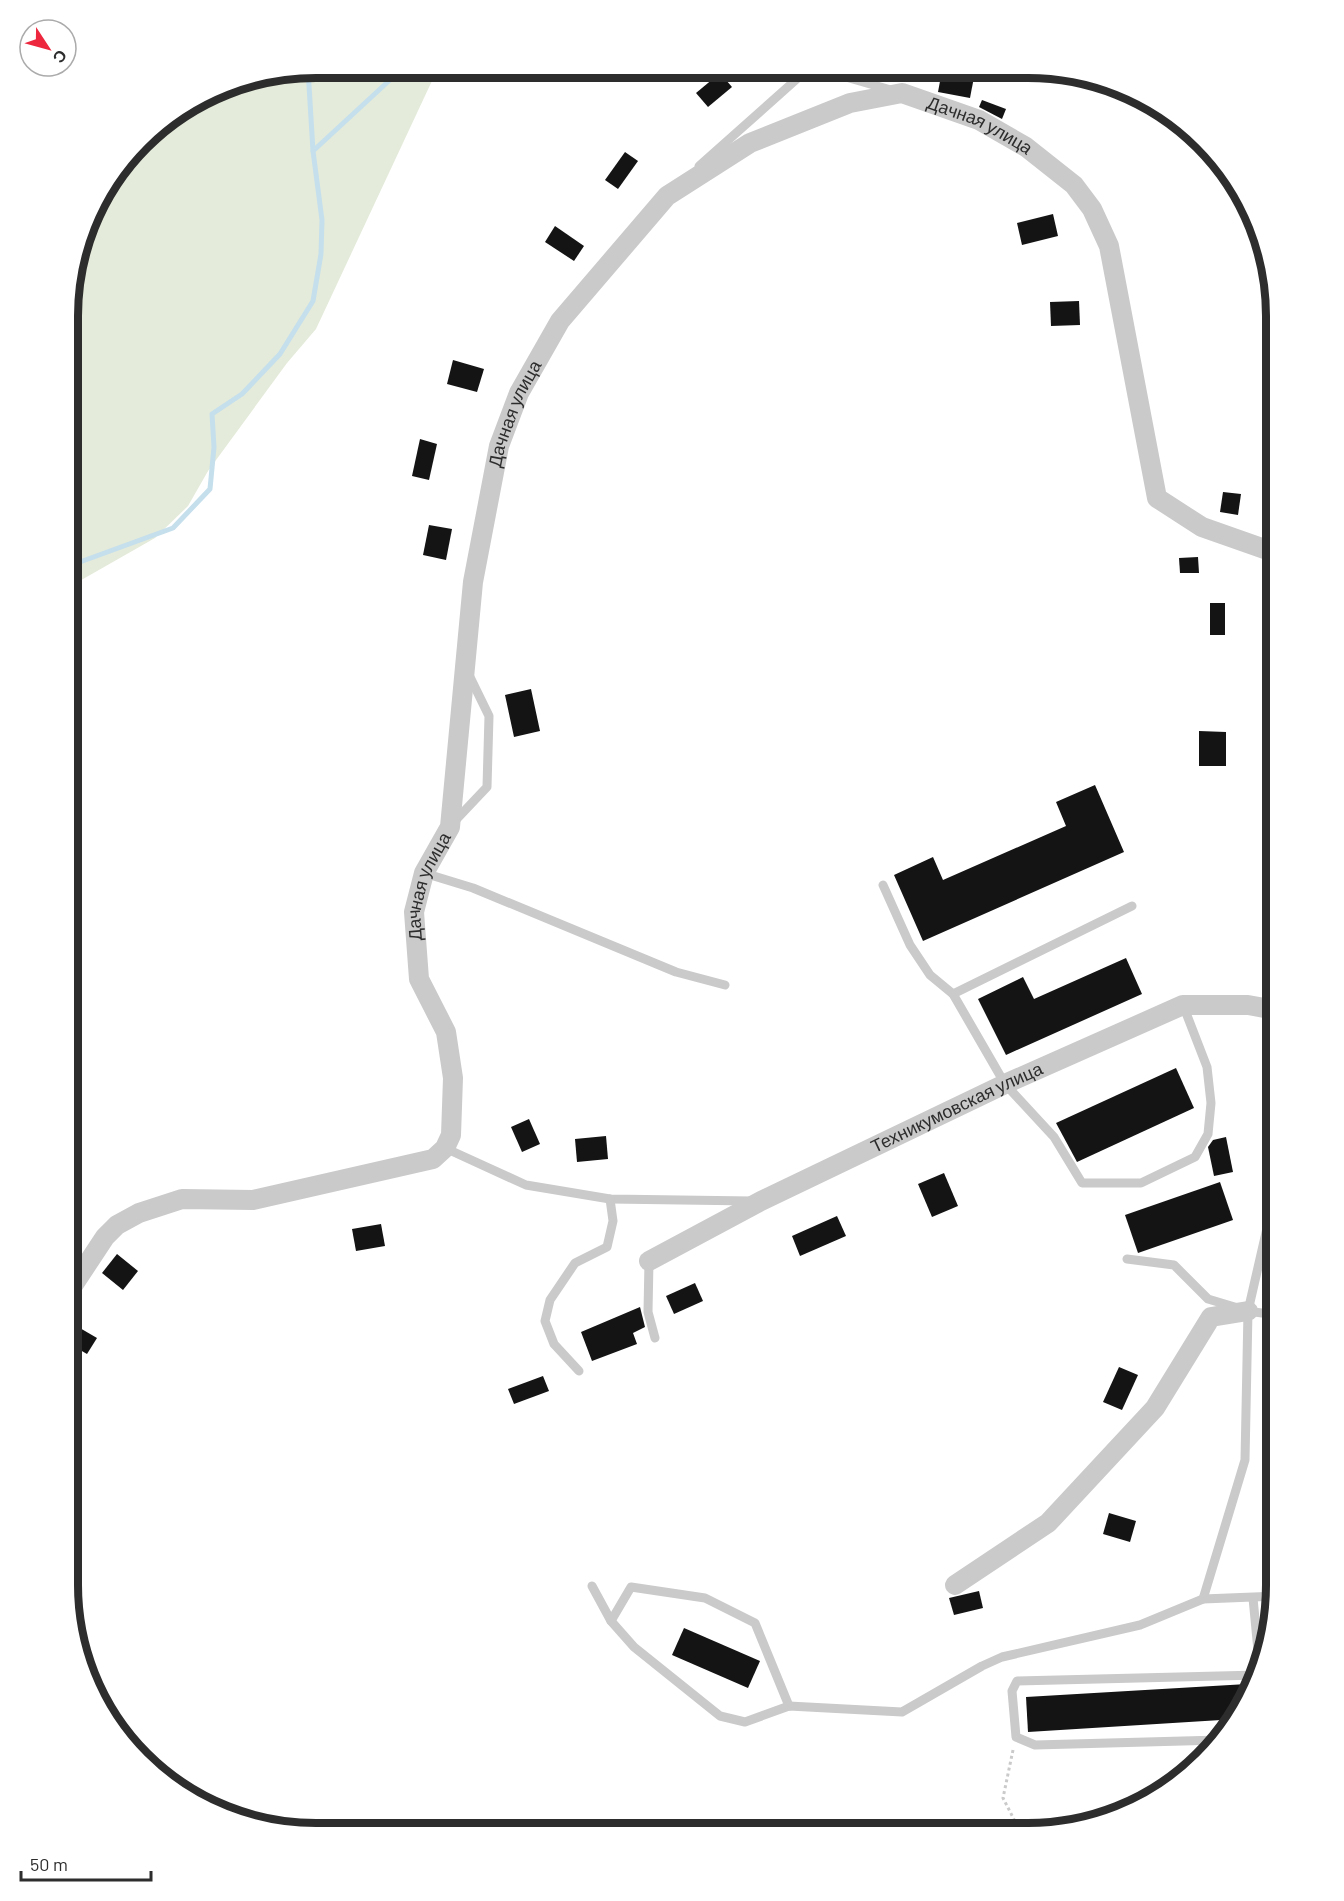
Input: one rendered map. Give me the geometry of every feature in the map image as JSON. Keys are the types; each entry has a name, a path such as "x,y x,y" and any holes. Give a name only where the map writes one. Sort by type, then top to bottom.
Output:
{"street":[{"name":"Дачная улица","path":"445,1148 451,1135 453,1078 446,1032 419,979 414,912 424,873 450,827 473,582 499,446 519,393 560,321 667,196 750,143 850,103 902,93 979,120 1026,147 1074,185 1092,209 1109,246 1157,498 1202,527 1266,549"},
{"name":"Техникумовская улица","path":"649,1261 761,1201 1005,1084 1183,1005 1248,1005 1266,1008"},
{"path":"78,1278 105,1238 117,1225 139,1213 182,1199 254,1200 433,1159 445,1148"},
{"path":"955,1585 1048,1523 1155,1408 1211,1317 1248,1311"}],"lane":[{"path":"667,196 798,78"},
{"path":"848,78 902,93"},
{"path":"450,827 487,787 489,716 465,668"},
{"path":"424,873 473,888 676,972 726,985"},
{"path":"883,885 910,945 930,975 953,994 1005,1084 1054,1137 1082,1183 1141,1183 1195,1157 1208,1134 1211,1103 1207,1067 1183,1005"},
{"path":"953,994 1132,906"},
{"path":"445,1148 526,1185 610,1199 761,1201"},
{"path":"579,1371 554,1344 545,1321 550,1300 575,1263 607,1247 613,1221 610,1199"},
{"path":"1203,1599 1245,1460 1248,1311 1266,1233"},
{"path":"1127,1259 1174,1265 1209,1299 1248,1311 1266,1314"},
{"path":"649,1261 648,1312 655,1338"},
{"path":"592,1586 610,1621 634,1647 720,1716 746,1722 789,1706 902,1712 1002,1657 1140,1625 1203,1599 1265,1597"},
{"path":"610,1621 631,1587 705,1598 755,1623 789,1706"},
{"path":"1253,1598 1257,1650"},
{"path":"1208,1740 1035,1745 1016,1737 1012,1691 1017,1681 1249,1673"}],"path":[{"path":"1016,1737 1003,1798 1016,1823"}],"green space":[{"path":"433,78 316,329 287,363 208,471 188,506 155,538 78,582 80,285 91,239 110,197 127,171 159,137 184,118 225,96 254,86 285,80"}],"building":[{"path":"714,78 724,78 732,87 708,107 696,93"},
{"path":"941,78 974,78 970,98 938,92"},
{"path":"982,100 1006,109 1002,119 979,107"},
{"path":"625,152 638,161 618,189 605,180"},
{"path":"1053,214 1058,236 1022,245 1017,223"},
{"path":"555,226 584,246 574,261 545,242"},
{"path":"1079,301 1080,325 1051,326 1050,302"},
{"path":"453,360 484,369 477,392 447,384"},
{"path":"420,439 437,444 429,480 412,476"},
{"path":"1223,492 1241,494 1238,515 1220,512"},
{"path":"429,525 452,529 446,560 423,555"},
{"path":"1198,557 1199,573 1180,573 1179,558"},
{"path":"1210,603 1225,603 1225,635 1210,635"},
{"path":"531,689 540,731 514,737 505,695"},
{"path":"1199,731 1226,732 1226,766 1199,766"},
{"path":"1095,785 1124,852 923,941 894,875 933,857 943,880 1066,826 1056,802"},
{"path":"1126,958 1142,994 1006,1055 978,999 1023,977 1034,999"},
{"path":"1176,1068 1194,1108 1077,1162 1056,1123"},
{"path":"529,1119 540,1144 522,1152 511,1127"},
{"path":"606,1136 608,1159 577,1162 575,1139"},
{"path":"1226,1137 1233,1172 1214,1176 1208,1147 1213,1140"},
{"path":"944,1173 958,1206 932,1217 918,1184"},
{"path":"1220,1182 1233,1220 1138,1253 1125,1215"},
{"path":"837,1216 846,1236 800,1256 792,1236"},
{"path":"381,1224 385,1246 356,1251 352,1229"},
{"path":"117,1254 138,1271 123,1290 102,1273"},
{"path":"695,1283 703,1301 674,1314 666,1296"},
{"path":"640,1307 645,1327 633,1333 637,1344 592,1361 581,1332"},
{"path":"78,1327 97,1338 87,1354 78,1349"},
{"path":"1119,1367 1138,1375 1122,1410 1103,1402"},
{"path":"543,1376 549,1391 514,1404 508,1389"},
{"path":"1109,1513 1136,1521 1130,1542 1103,1534"},
{"path":"979,1591 983,1608 954,1615 949,1598"},
{"path":"684,1628 760,1661 748,1688 672,1655"},
{"path":"1244,1684 1224,1720 1028,1732 1026,1697"}],"waterway":[{"path":"309,78 313,151"},
{"path":"78,563 173,528 210,489 214,447 212,414 242,394 280,354 313,301 321,254 322,220 313,151 392,78"}]}
